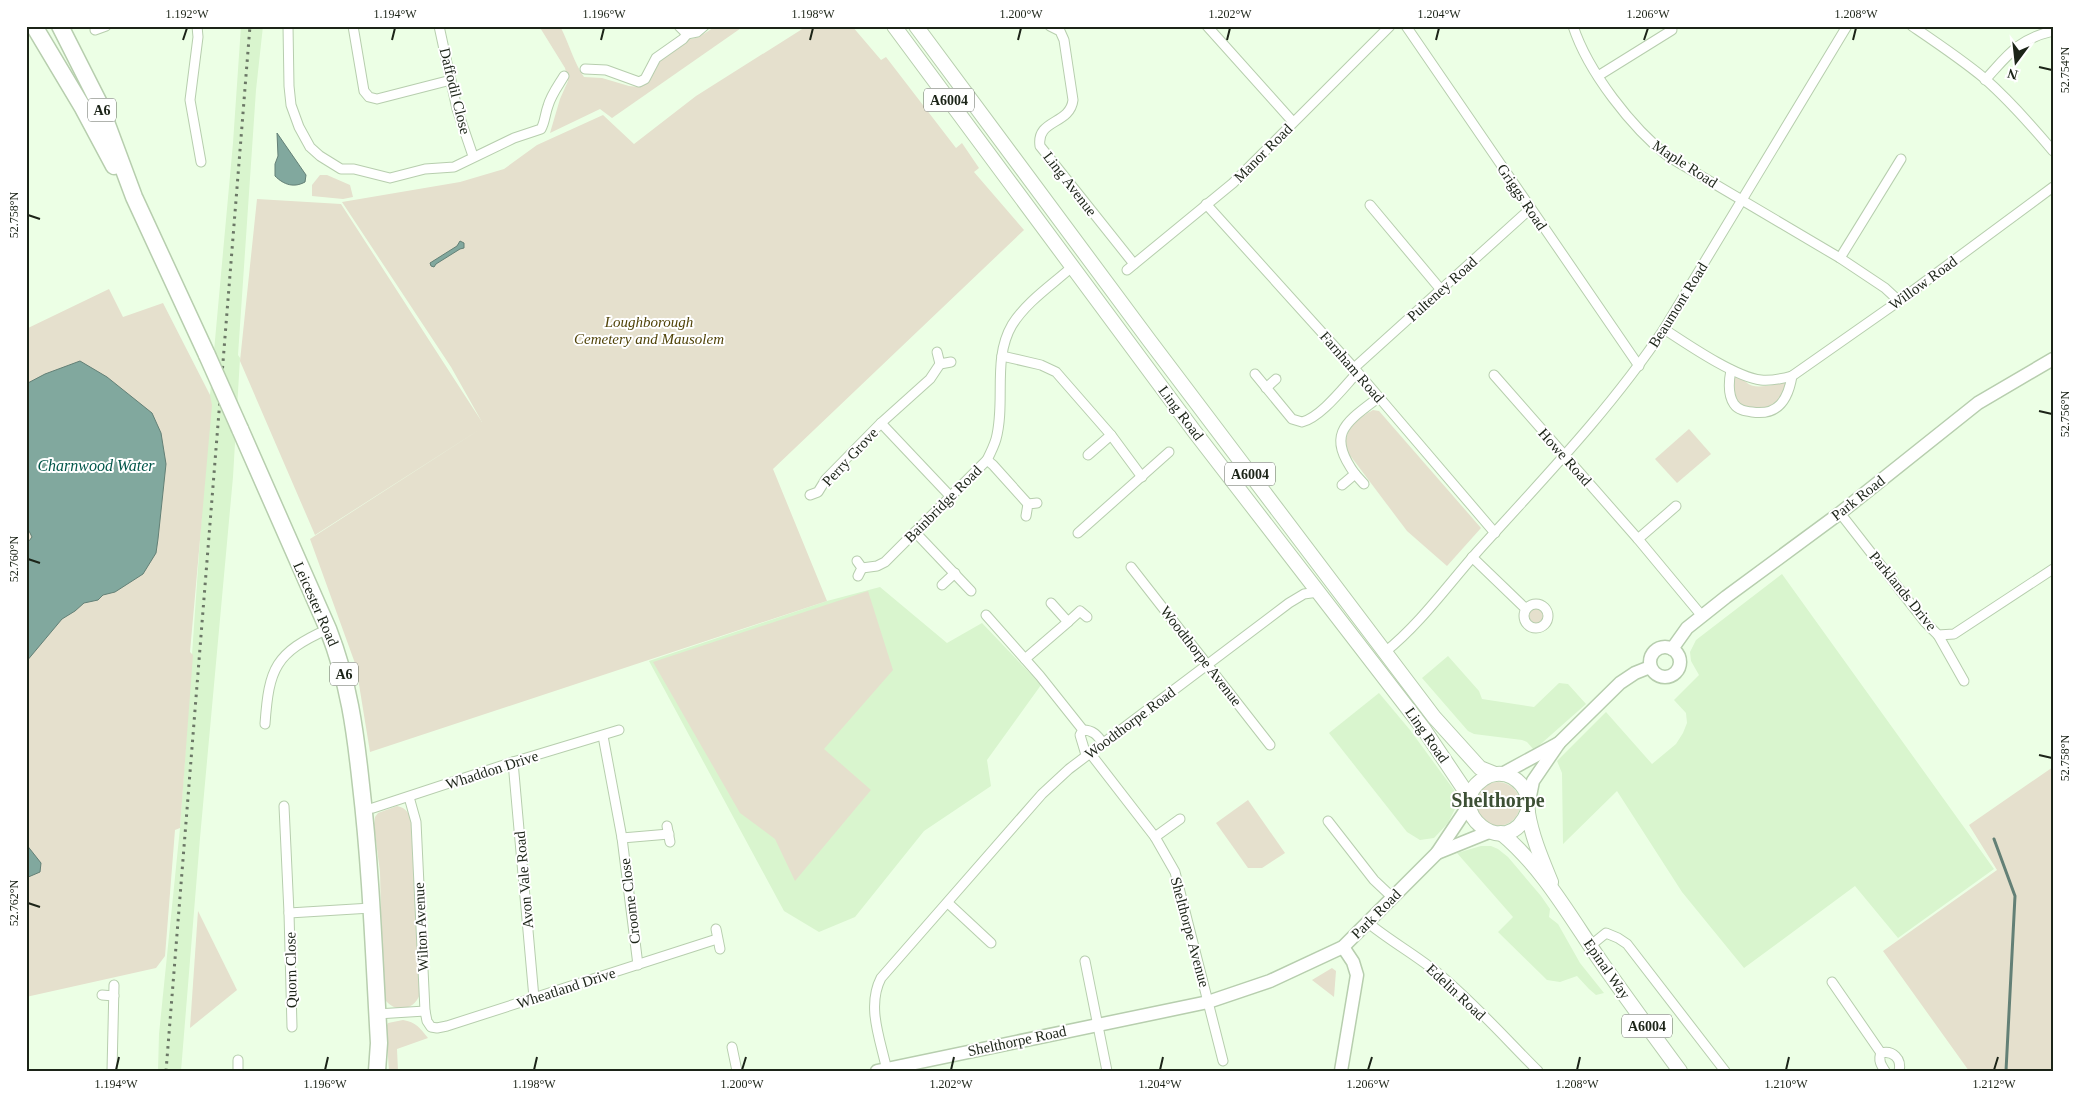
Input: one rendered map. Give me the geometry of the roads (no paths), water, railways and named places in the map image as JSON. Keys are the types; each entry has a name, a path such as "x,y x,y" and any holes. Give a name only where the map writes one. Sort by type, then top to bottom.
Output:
{"highway":[{"name":"A6","path":"34,26 134,197"},
{"name":"A6","path":"60,26 99,103 134,197"},
{"name":"Leicester Road","path":"134,197 207,355 339,656 353,714 364,809 379,1043 384,1071"},
{"name":"Leicester Road","path":"377,1071 379,1043"}],"main road":[{"name":"Ling Road","path":"894,26 1194,431 1423,728 1470,802"},
{"name":"Ling Road","path":"916,26 1167,364 1434,717 1467,756 1480,768 1498,774"},
{"path":"1318,592 1344,598"},
{"path":"1470,802 1473,789 1479,782 1486,777 1498,774"},
{"name":"A6004","path":"1498,774 1510,776 1523,786 1528,806"},
{"name":"A6004","path":"1470,802 1475,822 1495,832"},
{"path":"1495,832 1507,832 1520,824 1528,806"},
{"name":"Epinal Way","path":"1528,806 1536,842 1554,890"},
{"name":"Epinal Way","path":"1495,832 1510,841 1554,890 1590,946 1680,1071"}],"street":[{"path":"95,30 106,26"},
{"path":"197,26 198,36 190,100 201,162"},
{"path":"353,26 364,91 369,97 378,99 451,80"},
{"name":"Daffodil Close","path":"439,26 457,109 474,156"},
{"path":"679,26 687,34"},
{"path":"585,69 606,70 639,82 645,79 656,58 684,39 687,34 697,32 704,26"},
{"name":"Ling Avenue","path":"1050,26 1060,32 1064,40 1075,110 1041,131 1039,138 1040,146 1130,267"},
{"path":"1207,26 1294,122"},
{"name":"Manor Road","path":"1130,267 1233,183 1390,26"},
{"name":"Griggs Road","path":"1406,26 1639,366"},
{"name":"Maple Road","path":"1573,26 1583,50 1598,76 1630,122 1657,148 1669,158 1840,258 1885,288 1899,301"},
{"name":"Beaumont Road","path":"1385,652 1402,639 1472,557 1564,457 1639,366 1664,329 1847,26"},
{"path":"1912,26 1953,54 1985,80 2009,102 2053,151"},
{"path":"288,28 287,71 291,105 299,127 310,147 332,165 342,169 354,169 384,177 397,178 425,169 454,166 514,138 541,130 551,98 564,76"},
{"path":"1598,76 1672,30"},
{"path":"1985,80 2018,44 2035,35 2053,31"},
{"path":"1840,258 1901,159"},
{"name":"Willow Road","path":"1664,329 1731,370 1761,380 1777,380 1792,376 1899,301 2053,187"},
{"name":"Farnham Road","path":"1206,204 1356,371 1495,532"},
{"path":"1370,205 1442,291"},
{"name":"Pulteney Road","path":"1266,388 1292,418 1302,422 1310,419 1356,371 1530,209"},
{"name":"Bainbridge Road","path":"859,568 877,566 885,562 986,460 996,441 999,423 1002,356 1011,327 1023,309 1073,266"},
{"path":"937,352 940,364 951,362"},
{"path":"1002,356 1041,365 1056,372 1111,434 1142,477"},
{"name":"Park Road","path":"1672,649 1687,628 1840,513 1978,403 2053,359"},
{"name":"Perry Grove","path":"818,495 826,479 881,423 930,379 940,364"},
{"path":"1731,370 1729,380 1734,404 1739,409 1750,412 1772,412 1778,408 1786,396 1792,376"},
{"path":"1255,374 1266,388 1276,379"},
{"name":"Howe Road","path":"1494,375 1564,457 1638,538 1702,616"},
{"path":"1364,484 1355,474 1342,453 1340,440 1348,422 1378,398"},
{"name":"Perry Grove","path":"881,423 951,496"},
{"path":"1088,455 1111,434"},
{"path":"1078,533 1169,452"},
{"path":"986,460 994,465 1033,504 1026,516"},
{"path":"1342,484 1355,474"},
{"path":"1638,538 1676,506"},
{"name":"Parklands Drive","path":"1840,513 1925,622 1938,635 1954,634 2053,569"},
{"path":"915,532 970,591"},
{"path":"1472,557 1526,609"},
{"name":"Woodthorpe Avenue","path":"1131,567 1270,745"},
{"path":"942,585 955,573"},
{"name":"Woodthorpe Road","path":"884,1070 874,1010 876,987 881,978 1042,794 1088,754 1289,603 1304,594 1318,592"},
{"path":"1051,602 1068,622"},
{"path":"1025,659 1080,611 1086,617"},
{"path":"986,615 1083,730 1089,730 1096,734 1103,743"},
{"path":"265,724 270,678 280,659 294,646 328,629"},
{"path":"1938,635 1964,681"},
{"path":"1661,647 1672,649 1680,661 1673,675 1668,677 1660,676 1650,667 1653,653 1661,647"},
{"path":"1528,806 1533,781 1559,742 1620,683 1635,673 1650,667"},
{"name":"Whaddon Drive","path":"364,809 409,797 513,762 619,730"},
{"name":"Shelthorpe Avenue","path":"1083,730 1080,735 1088,754 1155,836 1175,872 1208,1002"},
{"name":"Croome Close","path":"603,736 622,838 638,965"},
{"path":"1498,774 1520,766 1538,753 1559,742"},
{"name":"Avon Vale Road","path":"513,762 534,998"},
{"name":"Wilton Avenue","path":"409,797 416,822 425,1011"},
{"name":"Park Road","path":"1340,1071 1357,975 1353,962 1343,948 1437,853 1470,802"},
{"name":"Quorn Close","path":"284,806 292,1027"},
{"path":"1155,836 1180,819"},
{"path":"1328,821 1374,880 1392,897"},
{"name":"Park Road","path":"1437,853 1495,832"},
{"name":"Croome Close","path":"622,838 668,834"},
{"path":"948,903 991,943"},
{"name":"Quorn Close","path":"289,913 371,908"},
{"name":"Edelin Road","path":"1367,922 1423,960 1538,1071"},
{"name":"Wheatland Drive","path":"425,1011 427,1021 431,1027 437,1028 638,965 716,934 720,949"},
{"path":"1590,946 1606,934 1618,938 1627,944 1725,1071"},
{"name":"Shelthorpe Road","path":"884,1070 1208,1002 1270,981 1343,948"},
{"path":"1085,961 1107,1071"},
{"path":"1832,982 1881,1053"},
{"path":"112,1071 114,985"},
{"path":"102,996 114,996"},
{"path":"1208,1002 1223,1061"},
{"path":"377,1014 425,1011"},
{"path":"732,1047 737,1071"},
{"path":"1881,1053 1887,1051 1895,1056 1900,1064 1899,1071"},
{"path":"1881,1053 1879,1057 1881,1069"},
{"path":"238,1060 238,1071"}],"water":[{"path":"277,133 306,175 305,182 289,185 275,176 275,164 278,156"},
{"path":"460,241 464,243 464,248 434,267 431,266 430,263 457,246"},
{"name":"Charnwood Water","path":"80,361 107,377 152,413 161,433 166,464 156,553 143,574 115,592 103,595 98,600 84,603 62,619 26,662 26,542 32,537 26,525 26,384 45,374"},
{"path":"26,844 41,863 40,872 26,878"}],"waterway":[{"path":"1994,839 2015,896 2006,1071"}],"railway":[{"path":"166,1071 250,26"}],"district":[{"name":"Shelthorpe","path":"1498,800"}],"park label":[{"name":"Loughborough Cemetery and Mausolem","path":"649,330"}]}
